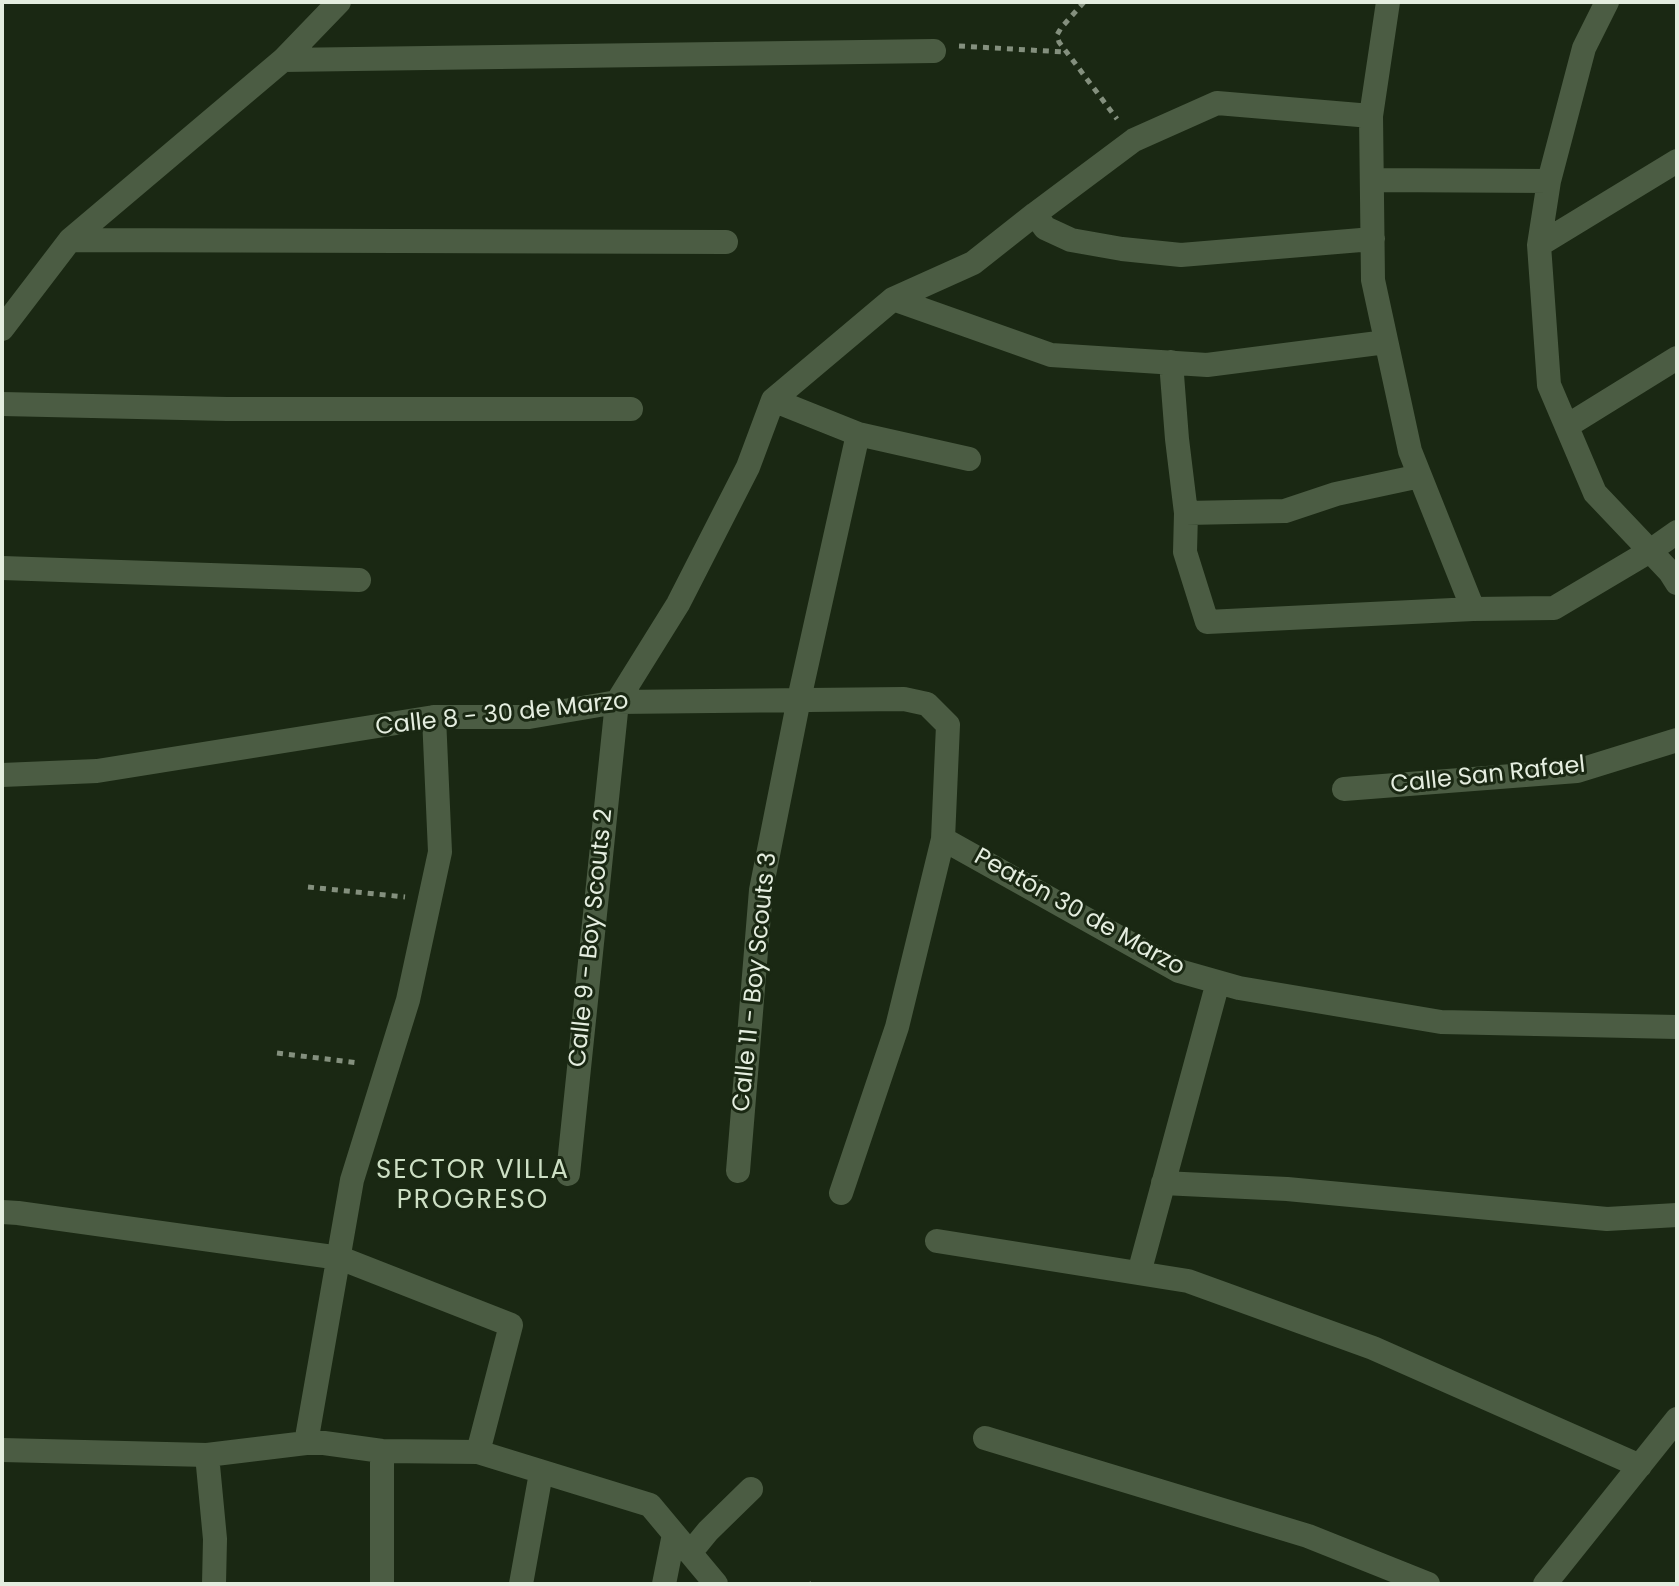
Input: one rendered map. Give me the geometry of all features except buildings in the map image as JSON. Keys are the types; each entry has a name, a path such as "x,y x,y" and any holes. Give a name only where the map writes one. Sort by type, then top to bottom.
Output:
{"street":[{"path":"2,329 70,240 283,60 339,2"},
{"path":"1388,2 1371,116 1373,280 1410,451 1473,609"},
{"path":"1607,2 1584,48 1549,181 1539,245 1549,385 1595,493 1677,583"},
{"path":"283,60 934,51"},
{"path":"617,702 678,604 748,467 773,400 893,299 973,263 1134,140 1217,103 1371,116"},
{"path":"1539,245 1677,161"},
{"path":"1373,180 1549,181"},
{"path":"1035,214 1045,228 1071,240 1181,255 1373,239"},
{"path":"70,240 726,242"},
{"path":"893,299 1051,355 1207,365 1386,342"},
{"path":"1567,426 1677,358"},
{"path":"1171,362 1186,513 1185,552 1207,622 1554,608 1677,532"},
{"path":"773,400 858,434 969,459"},
{"path":"2,404 227,409 631,409"},
{"name":"Calle 11 - Boy Scouts 3","path":"738,1171 761,890 799,699 858,434"},
{"path":"1186,513 1285,511 1336,494 1420,476"},
{"path":"2,568 359,580"},
{"name":"Calle 8 - 30 de Marzo","path":"2,775 97,771 434,717 529,717 617,702 904,699 927,704 948,725 943,839"},
{"name":"Calle 9 - Boy Scouts 2","path":"568,1174 617,702"},
{"path":"306,1443 352,1180 408,1000 440,852 434,717"},
{"name":"Calle San Rafael","path":"1344,789 1577,771 1677,740"},
{"path":"841,1193 897,1027 943,839"},
{"name":"Peatón 30 de Marzo","path":"943,839 1179,971 1239,988 1441,1022 1677,1027"},
{"path":"1139,1273 1218,982"},
{"path":"1163,1183 1287,1189 1607,1219 1677,1215"},
{"path":"2,1212 340,1258 511,1325 478,1452"},
{"path":"937,1241 1188,1281 1373,1348 1640,1466"},
{"path":"1545,1584 1677,1419"},
{"path":"985,1438 1308,1536 1428,1584"},
{"path":"2,1450 207,1455 324,1443 382,1451 478,1452 650,1505 716,1584"},
{"path":"382,1451 382,1584"},
{"path":"207,1455 215,1539 214,1584"},
{"path":"521,1584 541,1473"},
{"path":"664,1584 682,1543 708,1531 751,1489"}],"path":[{"path":"1084,2 1057,35 1059,42 1134,140"},
{"path":"934,51 956,45 1066,52"},
{"path":"308,887 430,900"},
{"path":"277,1053 388,1067"}],"district":[{"name":"SECTOR VILLA PROGRESO","path":"473,1186"}]}
